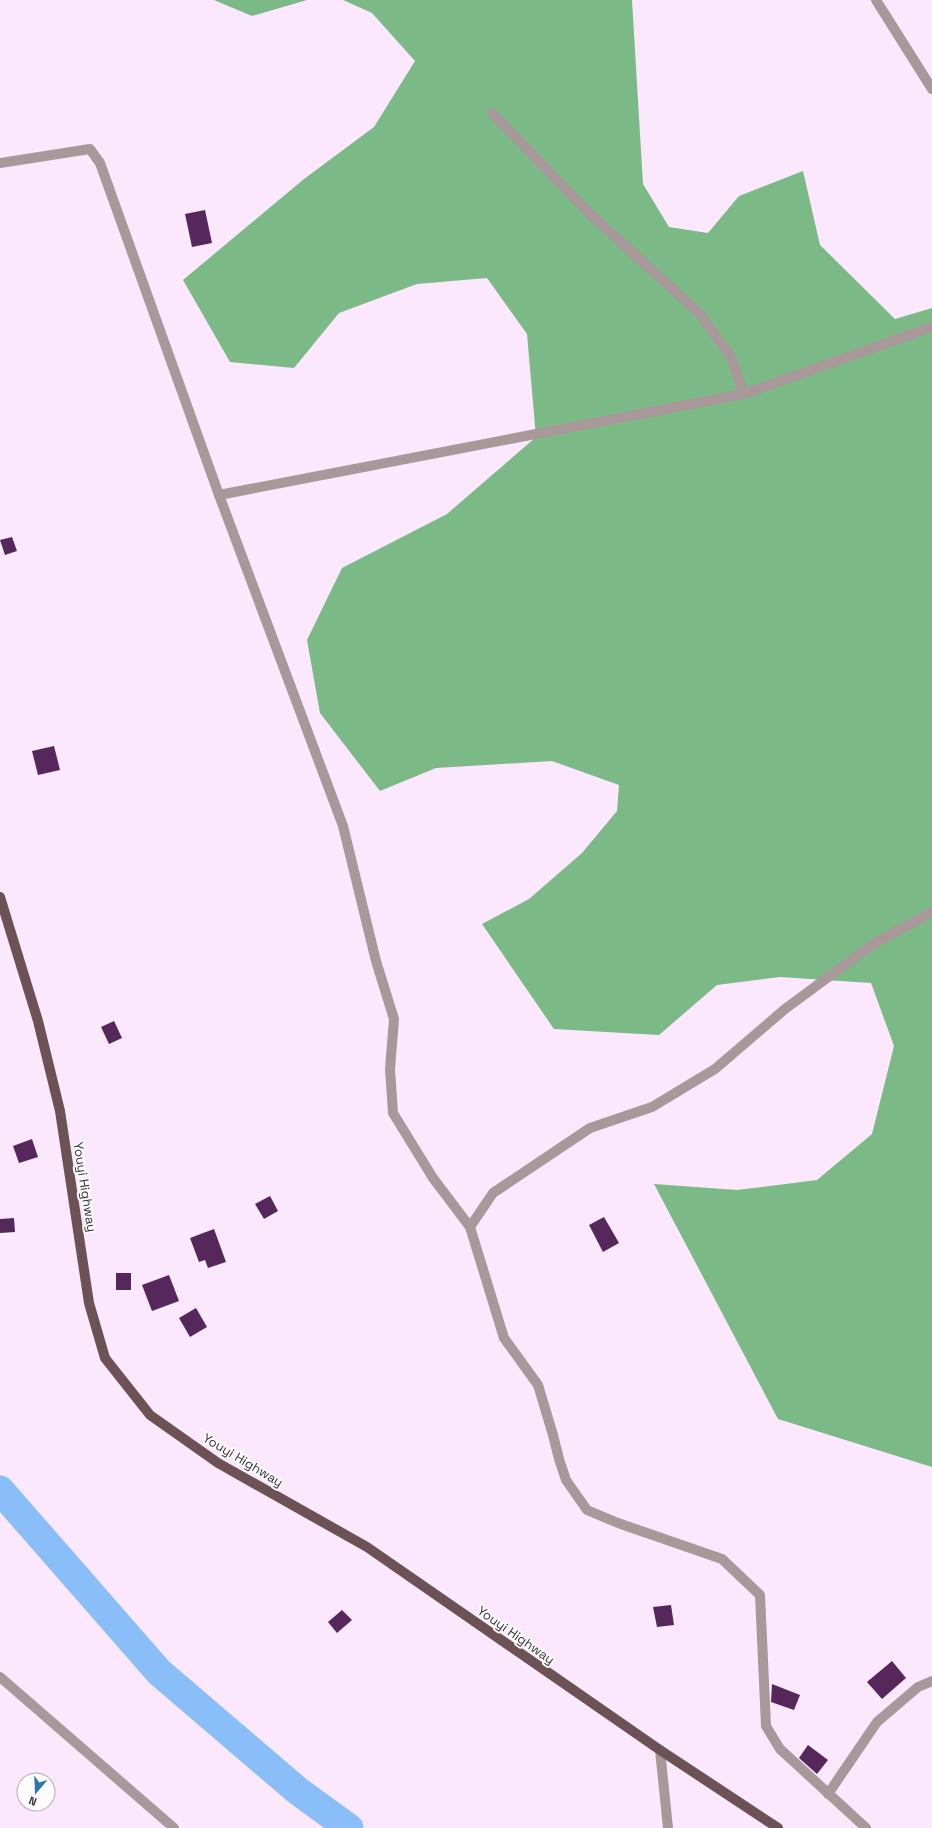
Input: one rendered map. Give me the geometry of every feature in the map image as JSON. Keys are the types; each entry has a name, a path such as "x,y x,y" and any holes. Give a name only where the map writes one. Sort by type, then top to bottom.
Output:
{"main road":[{"name":"Youyi Highway","path":"0,897 38,1021 60,1111 89,1303 105,1358 150,1415 218,1463 366,1547 660,1750 778,1828"}],"street":[{"path":"876,0 932,89"},
{"path":"492,113 590,214 699,313 731,357 744,394"},
{"path":"0,163 90,149 100,163 219,495 343,826 376,961 394,1019 390,1069 393,1114 433,1178 470,1227 504,1338 538,1385 566,1480 587,1510 618,1523 722,1559 760,1595 766,1726 780,1749 866,1828"},
{"path":"219,495 744,394 932,327"},
{"path":"470,1227 493,1193 590,1128 652,1107 715,1069 785,1010 873,944 932,912"},
{"path":"0,1676 174,1828"},
{"path":"828,1794 877,1722 918,1687 932,1681"},
{"path":"660,1750 668,1828"}],"green space":[{"path":"214,0 307,0 252,16"},
{"path":"343,0 632,0 643,184 669,227 708,233 739,196 803,171 820,245 895,319 932,308 932,1467 778,1419 654,1184 737,1190 817,1180 872,1134 894,1046 871,983 780,977 717,985 659,1035 554,1029 482,924 529,899 582,853 617,811 619,785 552,761 436,768 380,791 320,713 307,640 342,568 447,514 536,437 527,334 487,278 417,284 339,313 294,368 230,362 183,280 304,179 374,127 415,61 372,13"}],"building":[{"path":"205,210 212,243 192,247 185,214"},
{"path":"12,537 17,551 5,555 0,540"},
{"path":"54,746 60,770 38,775 32,751"},
{"path":"114,1021 122,1038 109,1044 101,1027"},
{"path":"32,1139 38,1157 19,1163 13,1146"},
{"path":"270,1196 278,1211 264,1219 255,1204"},
{"path":"604,1217 619,1243 603,1252 589,1225"},
{"path":"14,1218 15,1232 0,1233 0,1219"},
{"path":"214,1229 226,1262 208,1268 205,1260 199,1262 190,1238"},
{"path":"116,1273 131,1273 131,1290 116,1290"},
{"path":"169,1275 179,1301 152,1311 142,1285"},
{"path":"196,1308 207,1327 190,1337 179,1318"},
{"path":"671,1605 674,1625 657,1627 653,1607"},
{"path":"342,1610 352,1620 337,1633 328,1622"},
{"path":"892,1661 906,1678 882,1699 867,1682"},
{"path":"772,1684 800,1695 794,1710 771,1702"},
{"path":"808,1745 828,1760 817,1774 799,1758"}],"waterway":[{"path":"0,1490 159,1672 298,1791 349,1828"}]}
